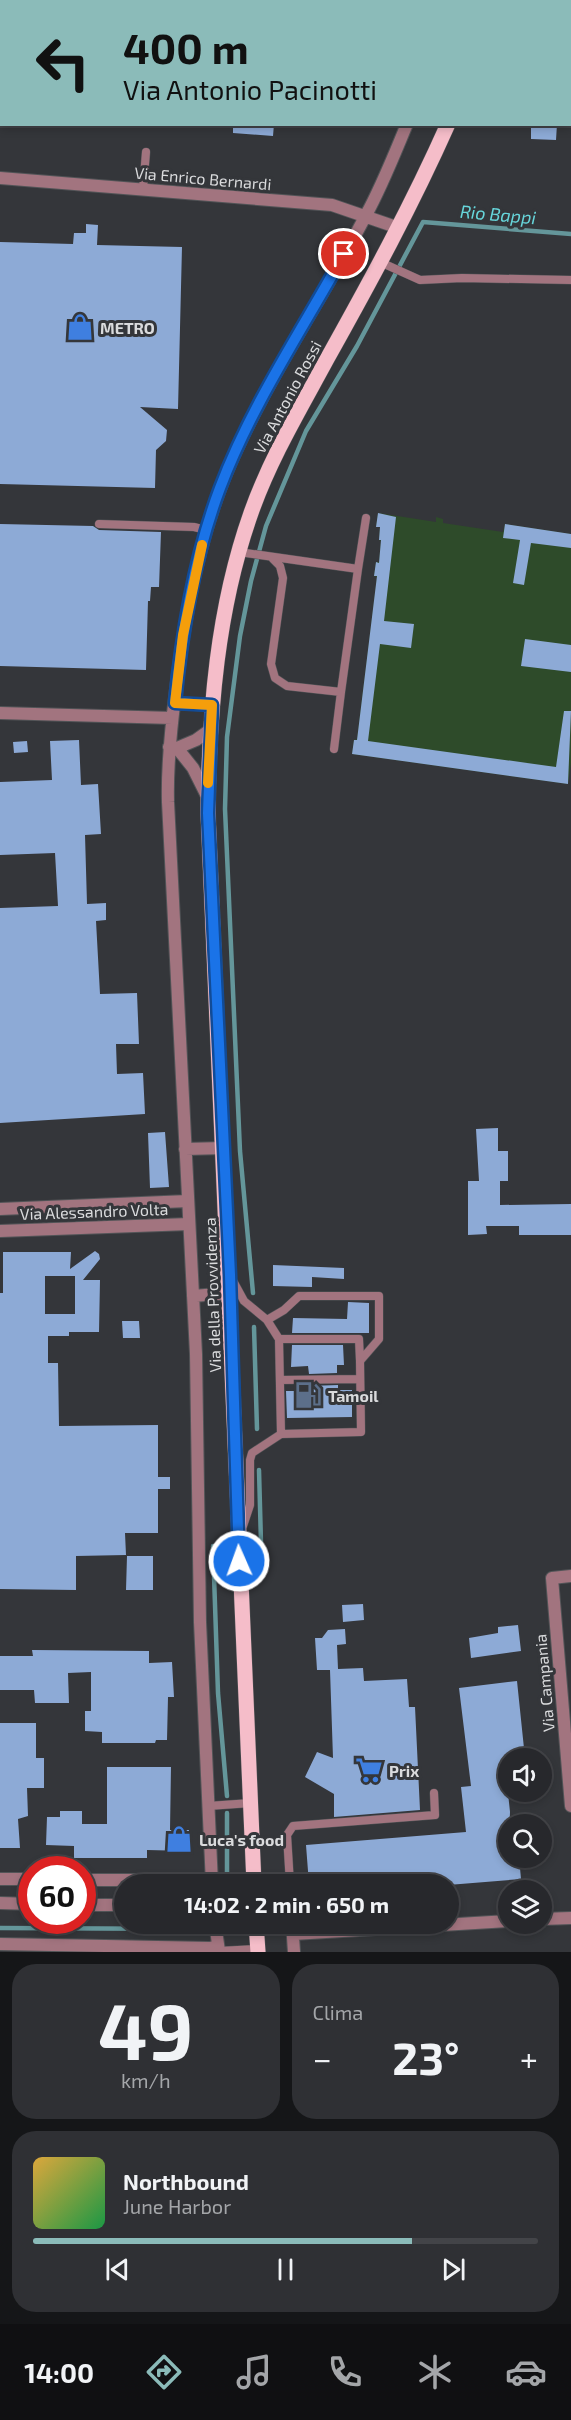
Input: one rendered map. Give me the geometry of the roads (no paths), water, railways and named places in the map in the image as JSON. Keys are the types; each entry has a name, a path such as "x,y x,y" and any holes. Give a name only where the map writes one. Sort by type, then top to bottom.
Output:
{"main road":[{"name":"Via Antonio Rossi","path":"212,705 222,626 247,554 251,513 272,461 386,265 399,228 447,126"},
{"name":"Via della Provvidenza","path":"212,705 208,798 230,1275 238,1539 255,1874"},
{"path":"257,1934 258,1950"}],"street":[{"name":"Via Antonio Rossi","path":"172,718 183,635 206,530 237,448 366,215 406,126"},
{"name":"Via Enrico Bernardi","path":"0,178 332,205 399,228"},
{"path":"175,703 212,705"},
{"path":"0,713 172,718"},
{"name":"Via della Provvidenza","path":"172,718 173,747 168,802 196,1354 200,1622 212,1874"},
{"path":"208,798 193,768 173,747 196,740 210,730"},
{"path":"184,1149 224,1148"},
{"name":"Via Alessandro Volta","path":"0,1209 188,1201"},
{"name":"Via Alessandro Volta","path":"0,1231 189,1224"},
{"path":"193,1296 230,1293"},
{"name":"Via Campania","path":"571,1576 552,1578 571,1806"},
{"path":"0,1879 18,1879"},
{"path":"96,1880 114,1880"},
{"path":"0,1904 18,1904"},
{"path":"96,1905 114,1905"},
{"path":"552,1919 571,1918"},
{"path":"459,1923 498,1921"},
{"path":"292,1934 294,1952"},
{"path":"0,1944 210,1948 217,1941"}],"lane":[{"path":"143,189 146,152"},
{"path":"386,265 420,280 462,278 571,280"},
{"path":"334,749 366,518"},
{"path":"99,524 197,527 206,530"},
{"path":"247,554 358,569"},
{"path":"270,558 279,566 284,578 271,664 275,678 286,686 341,692"},
{"path":"230,1275 244,1300 267,1320 279,1339 281,1434"},
{"path":"267,1320 284,1310 299,1296 379,1296 379,1339 360,1361"},
{"path":"238,1539 250,1505 252,1453 281,1434 361,1432 359,1339 279,1339"},
{"path":"280,1380 360,1379"},
{"path":"289,1874 287,1834 293,1826 435,1815 435,1793"},
{"path":"208,1806 251,1803"},
{"path":"217,1941 258,1950"}],"waterway":[{"name":"Rio Bappi","path":"253,1293 240,1151 225,809 227,737 240,636 251,581 266,526 306,431 357,346 423,222 571,234"},
{"path":"254,1327 257,1429"},
{"path":"255,1556 261,1543 259,1470"},
{"path":"213,1546 218,1693 227,1796"},
{"path":"227,1813 227,1874"},
{"path":"0,1928 114,1929"}],"place":[{"name":"METRO","path":"80,327"},
{"name":"Tamoil","path":"308,1395"},
{"name":"Prix","path":"369,1770"},
{"name":"Luca's food","path":"179,1839"}]}
